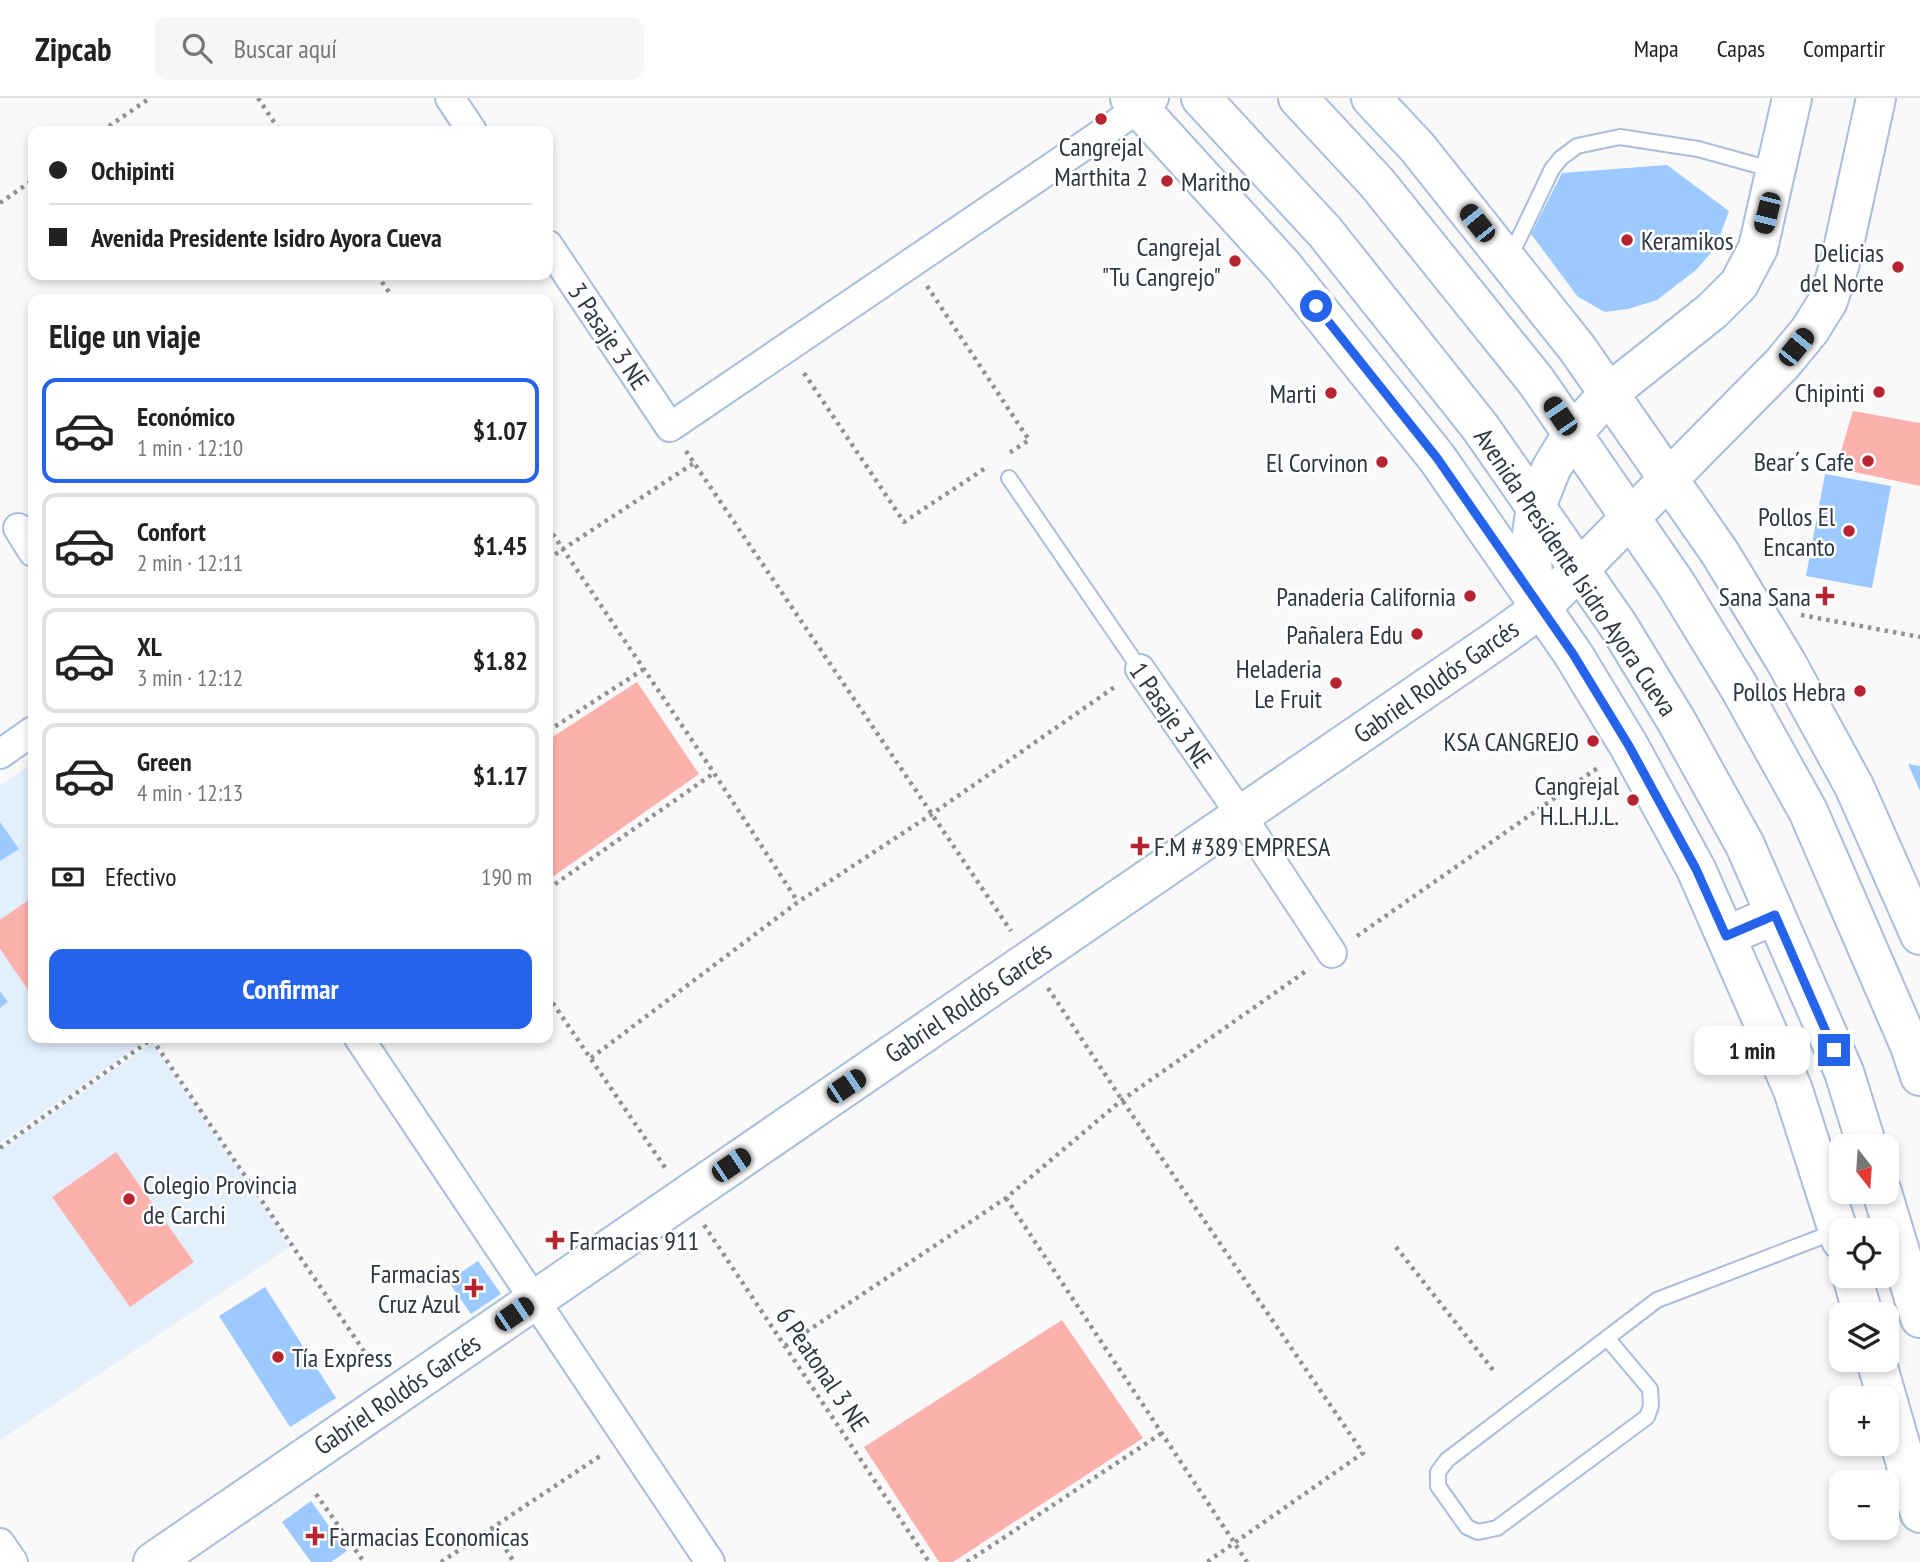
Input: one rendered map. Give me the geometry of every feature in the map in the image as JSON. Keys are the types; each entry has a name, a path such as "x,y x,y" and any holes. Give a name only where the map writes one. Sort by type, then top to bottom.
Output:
{"main road":[{"name":"Avenida Presidente Isidro Ayora Cueva","path":"1201,98 1325,232 1480,427 1618,625 1677,722 1745,845 1844,1072 1863,1134"},
{"path":"1298,98 1377,183 1536,382 1676,584 1739,687 1808,811 1910,1046 1920,1076"},
{"path":"1371,98 1417,147 1577,348 1720,553 1786,662 1854,786 1920,935"},
{"name":"Gabriel Roldós Garcés","path":"1541,608 1533,576 1531,540 1536,507 1551,469 1572,434 1609,393 1712,310 1739,284 1758,248 1792,98"},
{"name":"Gabriel Roldós Garcés","path":"153,1562 1541,608 1782,364 1810,330 1828,301 1840,263 1876,98"},
{"name":"Avenida Presidente Isidro Ayora Cueva","path":"1141,101 1283,265 1414,428 1573,654 1629,746 1696,869 1793,1090 1834,1218"},
{"path":"1726,936 1775,915"},
{"path":"1886,1204 1920,1318"},
{"path":"1879,1372 1920,1513"}],"street":[{"path":"450,98 469,126"},
{"path":"787,347 1141,101"},
{"name":"3 Pasaje 3 NE","path":"553,252 670,427 787,347"},
{"path":"18,528 28,544"},
{"name":"1 Pasaje 3 NE","path":"1140,669 1332,953"},
{"path":"0,754 28,734"},
{"path":"362,1043 710,1562"},
{"path":"0,1543 13,1562"}],"lane":[{"path":"1508,261 1552,169 1577,146 1620,137 1698,149 1776,171"},
{"name":"1 Pasaje 3 NE","path":"1009,478 1140,669"},
{"path":"1607,1338 1650,1389 1651,1406 1647,1417 1497,1528 1478,1532 1466,1527 1438,1486 1438,1472 1447,1460 1607,1338 1657,1300 1829,1239"}],"path":[{"path":"110,126 150,98"},
{"path":"258,98 277,126"},
{"path":"0,203 28,183"},
{"path":"787,347 904,522 1029,440 911,262"},
{"path":"553,556 694,463"},
{"path":"553,534 798,902"},
{"path":"1752,607 1920,637"},
{"path":"553,729 644,669"},
{"path":"591,1058 798,902 932,814 1140,669"},
{"path":"785,1346 1006,1198 1122,1100 1629,746"},
{"path":"553,886 714,774"},
{"name":"6 Peatonal 3 NE","path":"553,1003 929,1562"},
{"path":"0,1148 146,1043"},
{"path":"156,1043 395,1396"},
{"path":"1006,1198 1247,1562"},
{"path":"1396,1247 1493,1370"},
{"path":"967,1562 1162,1433"},
{"path":"441,1562 627,1438"},
{"path":"1207,1562 1363,1453"},
{"path":"295,1464 364,1562"},
{"path":"492,1528 514,1562"}],"shaded area":[{"path":"1853,411 1920,423 1920,486 1836,468"},
{"path":"637,682 699,774 553,876 553,737"},
{"path":"28,766 28,1043 142,1043 0,1143 0,786"},
{"path":"28,900 28,990 0,949 0,920"},
{"name":"Colegio Provincia de Carchi","path":"152,1043 290,1247 0,1440 0,1151"},
{"path":"116,1152 194,1262 130,1307 52,1197"},
{"path":"1062,1320 1143,1438 953,1562 939,1562 864,1447"}],"building":[{"name":"Keramikos","path":"1667,165 1729,211 1716,247 1696,270 1657,300 1628,309 1605,312 1578,297 1531,234 1562,173"},
{"name":"Pollos El Encanto","path":"1825,474 1891,486 1872,588 1806,576"},
{"path":"1908,764 1920,766 1920,791"},
{"path":"0,822 19,849 0,861"},
{"path":"0,991 8,1002 0,1008"},
{"name":"Farmacias Cruz Azul","path":"478,1261 501,1294 471,1314 448,1281"},
{"name":"Tía Express","path":"265,1287 336,1398 290,1427 219,1316"},
{"name":"Farmacias Economicas","path":"311,1501 347,1551 331,1562 311,1562 282,1522"}],"place":[{"name":"Cangrejal Marthita 2","path":"1101,119"},
{"name":"Maritho","path":"1167,181"},
{"name":"Keramikos","path":"1627,240"},
{"name":"Cangrejal \"Tu Cangrejo\"","path":"1235,261"},
{"name":"Delicias del Norte","path":"1898,267"},
{"name":"Chipinti","path":"1879,392"},
{"name":"Marti","path":"1331,393"},
{"name":"Bear´s Cafe","path":"1868,461"},
{"name":"El Corvinon","path":"1382,462"},
{"name":"Pollos El Encanto","path":"1849,531"},
{"name":"Panaderia California","path":"1470,596"},
{"name":"Sana Sana","path":"1825,596"},
{"name":"Pañalera Edu","path":"1417,634"},
{"name":"Heladeria Le Fruit","path":"1336,683"},
{"name":"Pollos Hebra","path":"1860,691"},
{"name":"KSA CANGREJO","path":"1593,741"},
{"name":"Cangrejal H.L.H.J.L.","path":"1633,800"},
{"name":"F.M #389 EMPRESA","path":"1140,846"},
{"name":"Colegio Provincia de Carchi","path":"129,1199"},
{"name":"Farmacias 911","path":"555,1240"},
{"name":"Farmacias Cruz Azul","path":"474,1288"},
{"name":"Tía Express","path":"278,1357"},
{"name":"Farmacias Economicas","path":"315,1536"}],"route":[{"path":"1316,306 1437,458 1573,654 1629,746 1696,869 1726,936 1775,915 1834,1050"}]}
